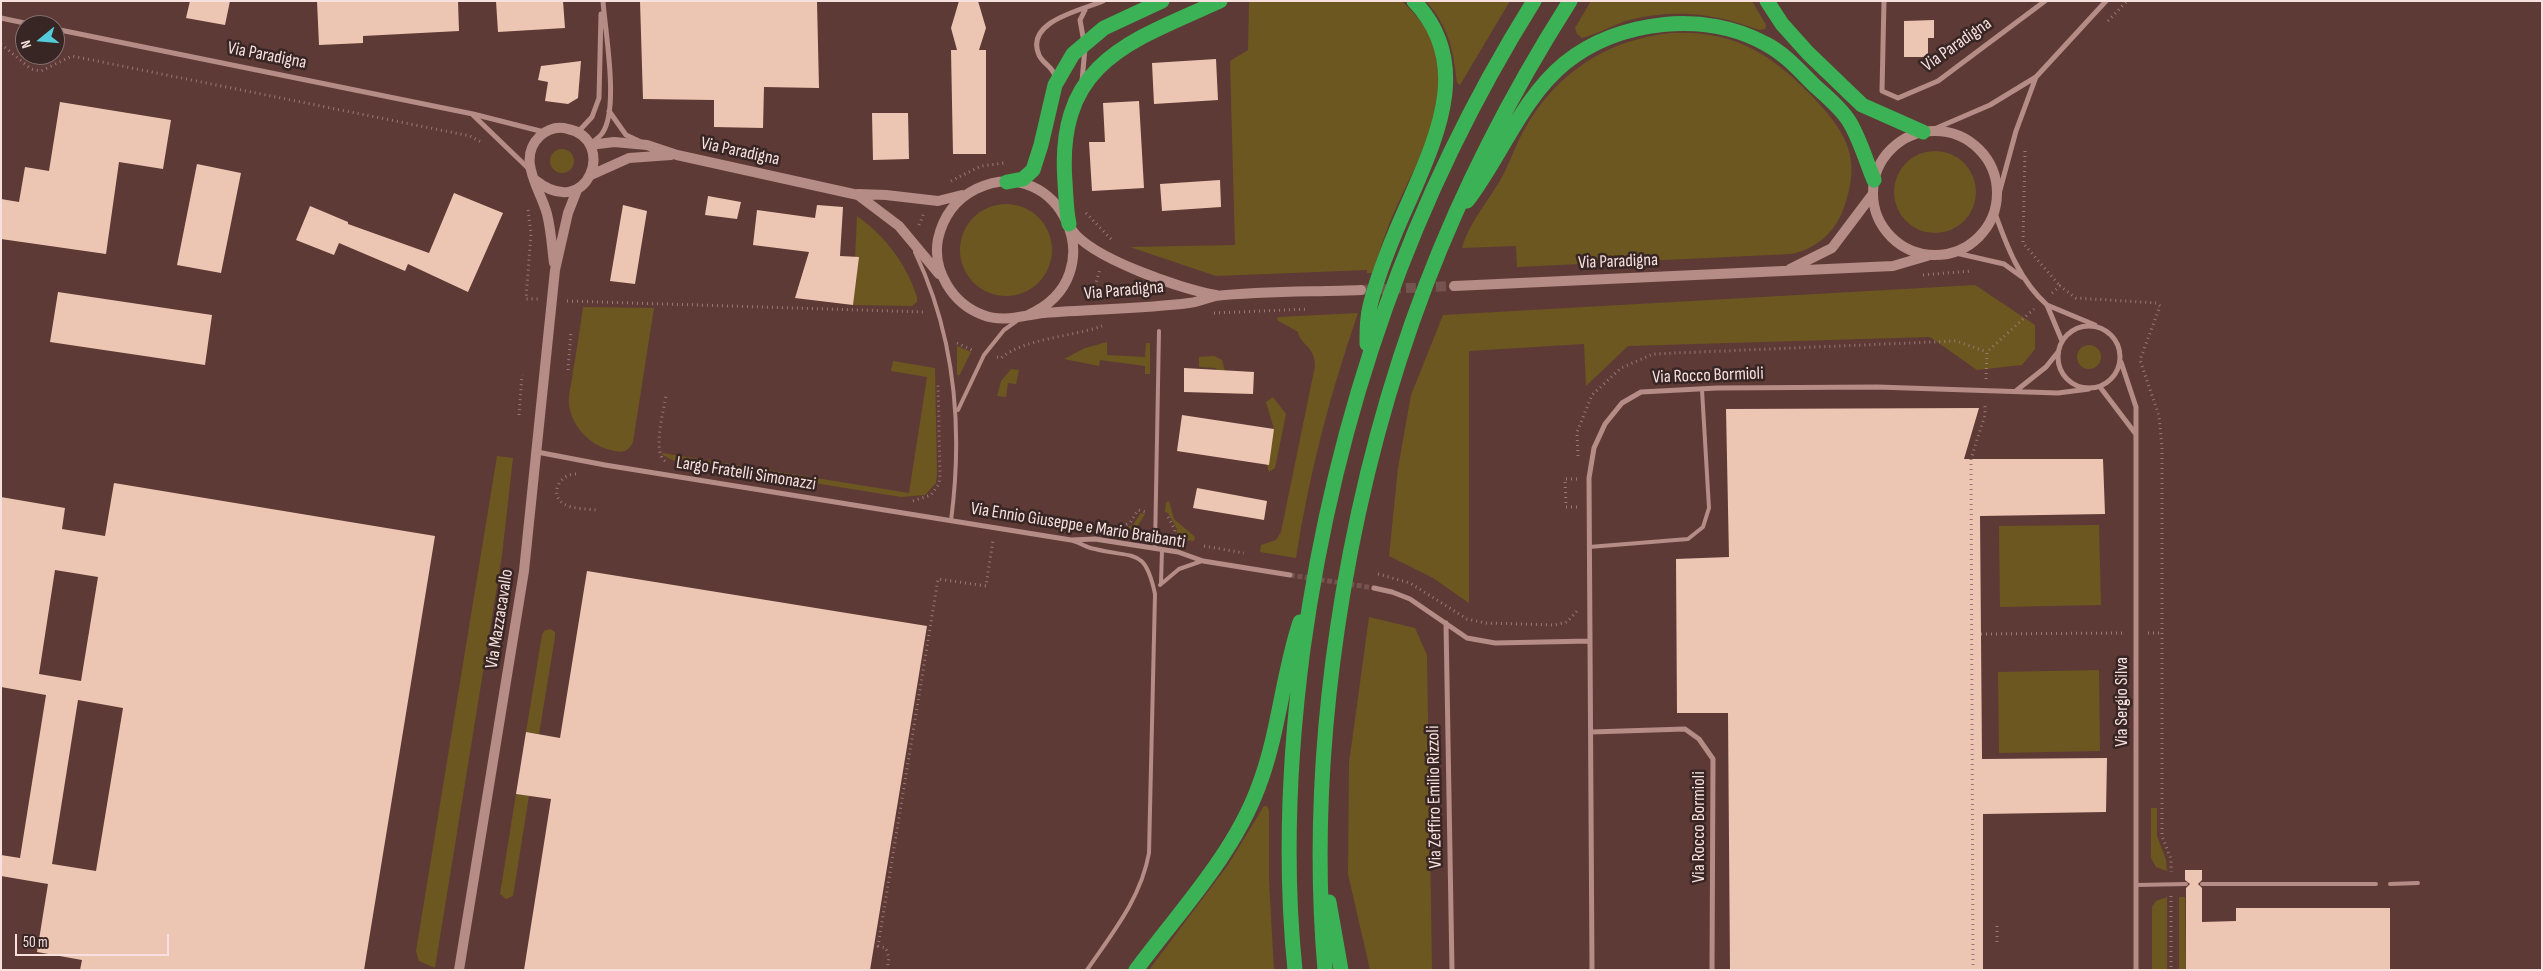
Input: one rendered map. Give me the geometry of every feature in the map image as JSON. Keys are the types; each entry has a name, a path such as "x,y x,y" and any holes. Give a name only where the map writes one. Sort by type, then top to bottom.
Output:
{"highway":[{"path":"1007,182 1023,179 1033,170 1055,85 1065,64 1084,42 1115,22 1162,1"},
{"path":"1069,224 1066,201 1064,143 1077,98 1092,74 1116,52 1152,32 1220,1"},
{"path":"1295,970 1289,882 1290,789 1300,680 1314,579 1340,453 1364,368 1376,312 1381,272 1436,136 1445,96 1446,72 1442,48 1432,25 1414,1"},
{"path":"1376,312 1398,272 1428,200 1466,121 1534,1"},
{"path":"1325,970 1319,836 1325,722 1343,595 1372,449 1390,383 1444,236 1502,116 1570,1"},
{"path":"1767,1 1782,24 1808,53 1862,105 1927,131"},
{"path":"1444,236 1534,98 1556,71 1597,43 1635,30 1658,25 1689,24 1728,29 1753,37 1780,53 1846,117 1873,188"},
{"path":"1136,970 1218,860 1250,809 1263,774 1281,707 1293,644 1314,579"},
{"path":"1319,836 1341,970"}],"street":[{"path":"590,145 604,131 610,110 610,82 602,1"},
{"path":"591,175 594,158 590,145 578,132 592,117 599,98 602,1"},
{"path":"1055,85 1054,72 1039,55 1037,43 1039,35 1046,26 1060,17 1103,1"},
{"name":"Via Paradigna","path":"1884,1 1882,91 1898,98 1938,81 2045,1"},
{"name":"Via Paradigna","path":"1783,271 1832,248 1873,188 1883,158 1894,146 1900,141 1990,105 2036,77 2106,1"},
{"path":"1077,98 1083,79 1084,42 1080,20 1083,12 1088,8"},
{"path":"1,18 15,21"},
{"name":"Via Paradigna","path":"65,31 473,114 545,132 555,128 565,128 578,132"},
{"name":"Via Paradigna","path":"1454,286 1893,266 1927,256 1956,252 1979,237 1995,213 2016,130 2036,77"},
{"name":"Via Paradigna","path":"610,110 626,135 647,145 677,155 854,194 886,195 938,201 951,199 985,185 1007,182 1024,184 1039,191 1057,205 1082,242 1105,256 1167,281 1222,296"},
{"path":"473,114 530,169"},
{"name":"Via Paradigna","path":"1927,131 1954,133 1973,143 1988,159 1996,179 1997,201"},
{"path":"545,132 534,142 529,156 530,169 535,180 548,191 561,194 577,190"},
{"name":"Via Paradigna","path":"590,145 614,142 647,145"},
{"name":"Via Paradigna","path":"577,190 591,175 629,158 677,155"},
{"name":"Via Mazzacavallo","path":"535,180 547,213 555,270"},
{"name":"Via Paradigna","path":"1873,188 1877,217 1889,236 1906,249 1927,256"},
{"name":"Via Mazzacavallo","path":"460,970 524,570 555,270 568,213 577,190"},
{"name":"Via Paradigna","path":"948,287 937,255 940,232 949,212 956,203 974,190"},
{"name":"Via Paradigna","path":"854,194 867,200 903,230 963,304 983,315 1006,319 1028,315 1188,303 1222,296 1361,290"},
{"path":"1995,213 2022,277"},
{"name":"Via Paradigna","path":"1028,315 1048,305 1068,279 1074,251 1069,224"},
{"path":"1956,252 2004,264 2022,277 2047,305 2108,332 2116,340 2121,362 2110,381 2100,387 2090,389 2078,387 2069,382 2062,373 2058,363 2058,352"},
{"path":"2047,305 2062,341"},
{"path":"2016,391 2046,367 2058,352 2062,341 2078,327 2098,326"},
{"name":"Via Sergio Silva","path":"2121,362 2136,407 2136,970"},
{"name":"Via Rocco Bormioli","path":"1592,970 1589,478 1594,448 1606,424 1622,403 1642,392 1702,390 1877,387 2058,393 2090,389"},
{"path":"2100,387 2135,434"},
{"name":"Largo Fratelli Simonazzi","path":"537,452 605,465 951,521"},
{"name":"Via Ennio Giuseppe e Mario Braibanti","path":"951,521 1071,540 1095,539 1155,548 1182,553 1203,561 1290,575"},
{"path":"1374,588 1410,599 1467,638 1494,643 1590,641"},
{"name":"Via Zeffiro Emilio Rizzoli","path":"1446,623 1452,970"},
{"name":"Via Rocco Bormioli","path":"1592,732 1685,730 1700,739 1713,759 1712,970"}],"lane":[{"path":"903,230 923,269 940,315 957,415 955,487 951,521"},
{"path":"957,415 976,367 984,355 1004,330 1028,315"},
{"path":"1155,548 1159,331"},
{"path":"1589,548 1688,539 1703,527 1709,508 1702,390"},
{"path":"1071,540 1094,549 1139,558 1148,568 1156,594 1149,852 1142,880 1132,905 1087,970"},
{"path":"1156,594 1160,585 1162,550"},
{"path":"1160,585 1179,569 1203,561"},
{"path":"2390,884 2418,883"},
{"path":"2136,885 2186,884"},
{"path":"2202,884 2376,884"}],"path":[{"path":"2101,28 2127,1"},
{"path":"1,44 31,69 42,70 72,56 470,136 485,144"},
{"path":"2025,147 2023,243 2060,286 2076,298 2157,303 2160,306 2140,360 2159,416 2162,447 2162,836 2171,859 2171,970"},
{"path":"527,203 531,233 526,299 581,302"},
{"path":"1081,206 1096,226 1111,239 1092,291 1091,323 1109,321"},
{"path":"1913,275 1972,271"},
{"path":"2028,302 2035,308 2060,286"},
{"path":"568,370 571,331"},
{"path":"1578,463 1577,432 1592,395 1621,368 1653,354 1956,341 1987,352"},
{"path":"519,414 522,375"},
{"path":"905,500 928,497 934,491 940,479 938,375"},
{"path":"666,395 658,448 661,458 669,463"},
{"path":"1972,459 1973,970"},
{"path":"1578,471 1579,479 1565,479 1566,507 1578,507 1578,516"},
{"path":"586,475 566,476 558,483 557,493 566,505 596,510"},
{"path":"996,520 998,510 1094,526"},
{"path":"1113,529 1127,525 1138,510 1167,515 1175,530 1174,537 1177,542"},
{"path":"887,970 889,958 886,948 878,946 938,579 986,586 993,538"},
{"path":"1196,545 1254,554"},
{"path":"1376,574 1410,583 1467,619 1486,624 1555,625 1567,622 1580,607"},
{"path":"1981,634 2162,633"},
{"path":"1997,926 1997,946"}],"shaded area":[{"path":"1251,1 1402,1 1425,27 1430,37 1437,59 1439,81 1432,125 1415,168 1389,224 1372,273 1367,273 1367,270 1216,276 1130,247 1235,245 1230,61 1248,50 1249,3"},
{"path":"1426,1 1510,1 1460,85 1457,83 1449,39 1440,20"},
{"path":"1591,1 1752,1 1766,25 1765,29 1759,30 1710,16 1693,14 1660,15 1626,21 1582,38 1577,34 1575,28"},
{"path":"1671,33 1713,35 1748,47 1780,67 1811,95 1834,121 1848,146 1851,160 1851,175 1849,191 1843,210 1829,233 1816,244 1791,254 1517,267 1516,246 1462,248 1475,219 1503,175 1524,130 1551,92 1567,76 1604,52 1625,43"},
{"path":"562,149 567,150 573,156 573,166 567,172 562,173 557,172 551,166 550,161 551,156 557,150"},
{"path":"1935,151 1951,154 1964,163 1973,176 1976,192 1973,208 1964,221 1951,230 1935,233 1919,230 1906,221 1897,208 1894,192 1897,176 1906,163 1919,154"},
{"path":"1006,204 1024,207 1039,217 1049,232 1052,250 1049,268 1039,283 1024,293 1006,296 988,293 973,283 963,268 960,250 963,232 973,217 988,207"},
{"path":"857,216 886,242 901,262 917,297 917,302 912,306 853,305"},
{"path":"1975,285 2035,325 2035,349 2022,365 1977,370 1930,337 1628,346 1586,386 1584,344 1469,351 1469,603 1433,578 1389,556 1398,468 1411,395 1443,315"},
{"path":"583,307 654,308 633,442 624,451 618,452 604,448 590,440 578,428 571,413 569,397"},
{"path":"1358,313 1321,434 1296,558 1260,552 1261,545 1276,540 1281,532 1315,366 1313,354 1298,332 1277,320 1278,317"},
{"path":"1107,342 1107,355 1145,357 1146,343 1150,343 1150,374 1145,374 1145,366 1100,360 1099,366 1064,359 1085,348"},
{"path":"2089,345 2098,348 2101,357 2098,366 2089,369 2080,366 2077,357 2080,348"},
{"path":"957,346 971,352 959,376 957,374"},
{"path":"1214,356 1222,360 1225,372 1217,371 1216,368 1199,367 1199,357"},
{"path":"893,361 935,368 937,475 936,483 925,495 901,497 672,460 662,453 909,493 927,377 891,371"},
{"path":"1011,369 1019,370 1016,384 1008,383 1006,397 997,396 1001,381"},
{"path":"1273,397 1286,414 1275,468 1269,472 1267,465 1274,429 1266,402"},
{"path":"497,456 513,458 502,555 435,968 419,961 416,951"},
{"path":"1169,501 1174,519 1195,537 1194,541 1177,539 1177,529 1168,513 1165,512 1166,502"},
{"path":"1001,513 1117,531 1133,525 1141,513 1145,514 1135,530 1118,536 1001,518"},
{"path":"2099,525 2101,605 2000,607 1999,526"},
{"path":"1369,617 1415,628 1427,655 1432,970 1370,970 1348,874 1349,763"},
{"path":"550,629 555,632 555,637 539,734 526,732 542,635 544,631"},
{"path":"2099,670 2100,751 1999,753 1998,672"},
{"path":"516,794 529,796 513,896 506,899 500,894"},
{"path":"1264,806 1267,806 1269,811 1269,881 1274,970 1149,970 1228,865"},
{"path":"2151,808 2157,808 2157,836 2166,860 2167,871 2156,867 2151,858"},
{"path":"2167,897 2167,970 2152,970 2152,907 2156,901"},
{"path":"2179,897 2185,897 2186,970 2179,970"}],"building":[{"path":"190,1 230,1 225,25 186,18"},
{"path":"317,1 458,1 459,31 363,36 363,43 319,45"},
{"path":"496,1 563,1 565,28 498,32"},
{"path":"640,1 817,1 819,88 764,87 763,128 714,127 714,100 643,99"},
{"path":"959,1 978,1 986,28 979,50 986,50 986,154 953,154 951,50 957,50 951,28"},
{"path":"1934,20 1934,38 1928,38 1928,57 1904,57 1904,21"},
{"path":"1216,59 1218,100 1154,104 1152,63"},
{"path":"581,61 578,98 568,104 545,101 548,82 538,80 541,66"},
{"path":"1139,101 1144,188 1092,191 1089,142 1105,142 1103,103"},
{"path":"60,102 171,120 163,169 119,162 106,254 1,239 1,199 19,202 25,167 49,171"},
{"path":"872,113 908,113 909,159 873,160"},
{"path":"197,164 241,173 221,273 177,265"},
{"path":"1220,180 1221,207 1162,211 1160,184"},
{"path":"454,193 503,213 468,292 408,264 405,271 339,243 334,255 296,240 310,206 348,222 348,224 429,253"},
{"path":"708,196 741,202 737,219 705,215"},
{"path":"623,205 647,211 635,284 610,281"},
{"path":"817,205 843,207 840,256 859,257 853,305 795,298 809,252 753,245 757,210 815,218"},
{"path":"58,292 212,315 205,365 50,342"},
{"path":"1184,368 1254,372 1253,394 1184,392"},
{"path":"1979,408 1964,459 2103,459 2105,514 1980,516 1982,759 2107,758 2106,812 1983,814 1983,970 1730,970 1728,713 1677,713 1676,559 1729,557 1726,409"},
{"path":"1182,415 1274,429 1269,465 1177,451"},
{"path":"114,483 435,536 364,970 80,970 82,960 37,952 48,884 1,876 1,855 20,858 46,695 1,687 1,497 65,508 62,529 105,536","holes":["55,570 98,577 81,681 39,674","78,700 123,708 96,871 52,864"]},
{"path":"1197,488 1267,501 1264,520 1193,508"},
{"path":"587,571 927,626 870,970 524,970 551,799 516,794 526,732 560,738"},
{"path":"2185,870 2202,870 2202,880 2198,884 2202,888 2202,922 2236,921 2236,908 2390,908 2390,970 2186,970 2186,888 2190,884 2185,880"}],"tunnel":[{"path":"1361,290 1454,286"},
{"path":"1290,575 1374,588"}]}
